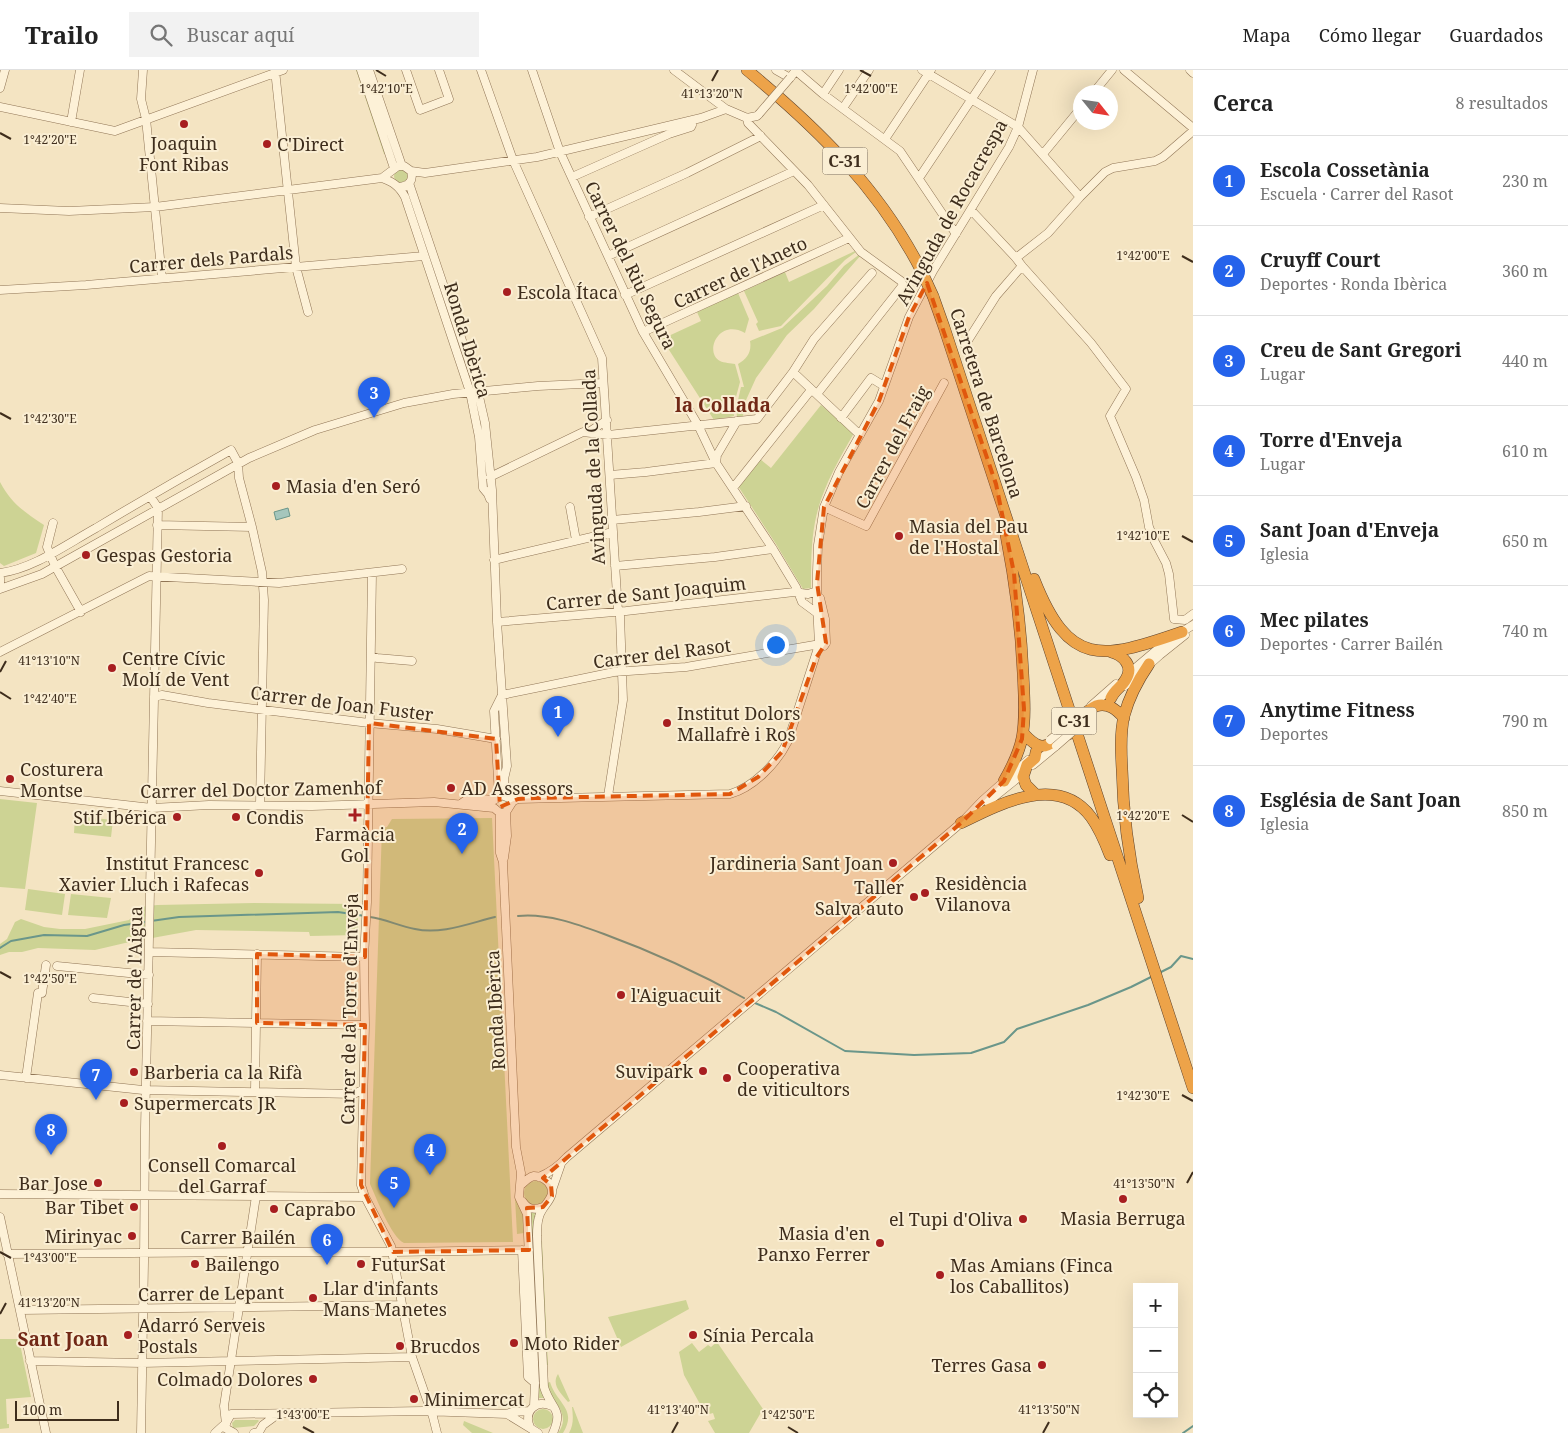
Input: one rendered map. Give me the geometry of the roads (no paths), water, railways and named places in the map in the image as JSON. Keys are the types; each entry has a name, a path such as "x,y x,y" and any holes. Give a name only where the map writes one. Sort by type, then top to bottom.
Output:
{"highway":[{"name":"Carretera de Barcelona","path":"747,70 810,126 859,177 893,221 921,270 944,327 1193,1088"},
{"path":"996,484 1039,591 1058,626 1069,639 1078,644 1098,651 1117,653 1128,664 1129,673 1125,681 1106,702 1096,706 1082,716"},
{"path":"996,484 1016,588 1024,686 1022,733 1018,752 1004,780"},
{"path":"1111,652 1187,631"},
{"path":"1149,664 1134,690 1124,718 1121,760 1122,803 1129,860 1153,963"},
{"path":"1106,702 1124,718"},
{"path":"1022,733 1029,741 1046,746"},
{"path":"1034,794 1026,785 1023,777 1027,765 1046,746 1060,736 1071,733"},
{"path":"961,823 992,808 1034,794 1062,797 1075,803 1091,817 1098,829 1153,963"}],"street":[{"path":"0,88 5,70"},
{"path":"71,122 80,70"},
{"path":"142,70 141,99 146,119 162,278"},
{"path":"361,70 396,168"},
{"path":"369,70 396,168 391,178 392,182"},
{"path":"406,70 420,110 448,99 439,70"},
{"name":"Avinguda de la Collada","path":"481,70 513,160 602,358 608,435 614,566 618,612 620,616 623,700 608,796"},
{"name":"Carrer del Riu Segura","path":"532,70 560,152 643,332 698,425 716,464 774,549 796,587 802,602 825,619"},
{"path":"674,70 726,109 747,118 757,116 796,70 823,94 900,151 956,234"},
{"path":"776,70 790,78"},
{"path":"823,94 839,70"},
{"path":"843,108 870,70"},
{"path":"919,178 991,70"},
{"name":"Avinguda de Rocacrespa","path":"822,644 817,614 818,545 824,507 839,472 879,401 909,317 933,271 1009,147 1018,127 1033,70"},
{"path":"1100,85 1112,70"},
{"path":"1016,258 1048,232 1106,172 1113,168 1163,157 1193,129 1124,70"},
{"path":"1190,70 1193,73"},
{"path":"0,108 115,131 278,71 296,267 308,312"},
{"path":"885,139 927,71 1018,127 1080,197"},
{"path":"0,208 69,211 155,207 382,178 396,168 407,167 411,171 425,173 560,152 623,135 701,118 726,109"},
{"path":"1043,154 1073,117"},
{"path":"733,488 903,286 901,281 862,252 849,238 824,205 748,123 747,118"},
{"path":"572,177 669,134 691,128 692,125 623,135"},
{"path":"589,217 687,173 761,136"},
{"name":"Ronda Ibèrica","path":"411,171 412,178 410,183 479,392 487,436 507,766 502,803 500,853 503,862 516,1147 521,1173 521,1185 518,1191 527,1214 526,1250 535,1383 532,1408 528,1416 534,1431"},
{"path":"608,256 794,171"},
{"path":"382,178 400,187 425,173"},
{"name":"Ronda Ibèrica","path":"400,187 405,197 470,392 480,437 483,488 492,504"},
{"path":"625,295 824,205"},
{"path":"971,210 1091,342 1126,389 1110,416 1136,477 1144,500 1149,527 1166,564 1169,574 1174,619 1185,620 1193,614"},
{"name":"Carrer de l'Aneto","path":"643,332 849,238"},
{"name":"Carrer dels Pardals","path":"0,290 86,285 424,256"},
{"path":"965,345 996,296 1022,266"},
{"path":"490,477 583,432 608,435 757,419 793,372 814,339 872,273"},
{"path":"793,372 860,435"},
{"path":"841,418 871,378 884,386"},
{"path":"0,578 0,590 42,574 238,463 315,430 404,403 470,392 603,382"},
{"name":"Carrer del Fraig","path":"824,507 866,526 944,384"},
{"path":"589,432 607,420"},
{"path":"610,475 716,464 717,455 737,421"},
{"path":"0,574 41,560 231,450 238,463 239,478 252,527 263,582 260,804"},
{"path":"150,496 158,508"},
{"path":"612,520 746,506"},
{"path":"570,507 576,540"},
{"name":"Carrer de l'Aigua","path":"141,1433 147,1021 150,952 158,508"},
{"path":"53,523 47,547 55,566 81,612"},
{"path":"157,525 252,527"},
{"path":"494,560 613,532"},
{"path":"614,566 715,557 774,549"},
{"path":"0,652 149,576 279,583 402,569"},
{"name":"Carrer de la Torre d'Enveja","path":"372,572 361,1185 365,1197 393,1252 412,1357 438,1433"},
{"name":"Avinguda de Rocacrespa","path":"608,796 717,796 736,792 758,778 782,752 788,741 822,644 825,619 818,591"},
{"name":"Carrer de Sant Joaquim","path":"497,622 618,612 797,592 808,594 818,591"},
{"path":"1106,702 1193,625"},
{"path":"521,1185 525,1180 551,1172 561,1164 961,823 1004,780 1082,716 1129,673 1166,642 1187,631"},
{"name":"Carrer del Rasot","path":"502,695 630,670 686,667 822,644"},
{"path":"371,656 412,661"},
{"name":"Carrer de Joan Fuster","path":"154,697 162,694 208,703 496,739"},
{"name":"Ronda Ibèrica","path":"502,695 494,710 502,803"},
{"path":"1071,733 1082,716"},
{"path":"974,811 1024,772 1046,746"},
{"name":"Carrer del Doctor Zamenhof","path":"0,790 152,808 260,804 312,806 368,803 462,803 469,798 502,803"},
{"path":"502,803 518,799 608,796"},
{"path":"150,952 364,957"},
{"path":"255,1092 257,954"},
{"path":"26,1078 38,993 42,994 46,965"},
{"path":"57,966 149,975"},
{"path":"93,998 148,1004"},
{"path":"147,1021 365,1025"},
{"path":"0,1075 147,1090 354,1094 362,1090"},
{"path":"518,1157 537,1177 546,1180 551,1185 552,1190"},
{"path":"552,1406 547,1396 543,1378 537,1240 539,1216 543,1208 550,1201 561,1164"},
{"path":"0,1194 365,1197"},
{"path":"225,1428 224,1406 256,1196"},
{"path":"519,1197 524,1205 530,1208 543,1208"},
{"path":"0,1217 46,1433"},
{"name":"Carrer Bailén","path":"7,1254 526,1250"},
{"name":"Carrer de Lepant","path":"21,1310 402,1305"},
{"path":"30,1361 142,1362 412,1357"},
{"path":"215,1433 225,1428 231,1414 432,1412 507,1414 532,1408 540,1403 546,1403 556,1409 559,1419 552,1432"},
{"path":"257,1414 261,1418 258,1431"},
{"path":"258,1431 278,1414"},
{"name":"Ronda Ibèrica","path":"507,1414 534,1431"},
{"path":"225,1428 234,1433"}],"water":[{"path":"288,508 290,516 276,520 274,512"}],"waterway":[{"path":"151,921 179,917 338,912 365,916"},
{"path":"518,916 551,918 594,930 676,963 744,998"},
{"path":"370,917 425,930 455,928 495,917"},
{"path":"0,948 11,941 44,935 87,936 124,925 146,922"},
{"path":"1159,973 1171,967 1181,956 1193,959"},
{"path":"755,1003 776,1012 845,1051 914,1055 971,1053 1004,1042 1017,1029 1088,1005 1153,976"},
{"path":"1183,1433 1193,1426"}],"place":[{"name":"Joaquin Font Ribas","path":"184,124"},
{"name":"C'Direct","path":"267,144"},
{"name":"Escola Ítaca","path":"507,292"},
{"name":"Creu de Sant Gregori","path":"374,418"},
{"name":"Masia d'en Seró","path":"276,486"},
{"name":"Masia del Pau de l'Hostal","path":"899,536"},
{"name":"Gespas Gestoria","path":"86,555"},
{"name":"Centre Cívic Molí de Vent","path":"112,668"},
{"name":"Institut Dolors Mallafrè i Ros","path":"667,723"},
{"name":"Escola Cossetània","path":"558,737"},
{"name":"Costurera Montse","path":"10,779"},
{"name":"AD Assessors","path":"451,788"},
{"name":"Farmàcia Gol","path":"355,815"},
{"name":"Stif Ibérica","path":"177,817"},
{"name":"Condis","path":"236,817"},
{"name":"Cruyff Court","path":"462,854"},
{"name":"Jardineria Sant Joan","path":"893,863"},
{"name":"Institut Francesc Xavier Lluch i Rafecas","path":"259,873"},
{"name":"Residència Vilanova","path":"925,893"},
{"name":"Taller Salva auto","path":"914,897"},
{"name":"l'Aiguacuit","path":"621,995"},
{"name":"Suvipark","path":"703,1071"},
{"name":"Barberia ca la Rifà","path":"134,1072"},
{"name":"Cooperativa de viticultors","path":"727,1078"},
{"name":"Anytime Fitness","path":"96,1100"},
{"name":"Supermercats JR","path":"124,1103"},
{"name":"Consell Comarcal del Garraf","path":"222,1146"},
{"name":"Església de Sant Joan","path":"51,1155"},
{"name":"Torre d'Enveja","path":"430,1175"},
{"name":"Bar Jose","path":"98,1183"},
{"name":"Masia Berruga","path":"1123,1199"},
{"name":"Bar Tibet","path":"134,1207"},
{"name":"Sant Joan d'Enveja","path":"394,1208"},
{"name":"Caprabo","path":"274,1209"},
{"name":"el Tupi d'Oliva","path":"1023,1219"},
{"name":"Mirinyac","path":"132,1236"},
{"name":"Masia d'en Panxo Ferrer","path":"880,1243"},
{"name":"Bailengo","path":"195,1264"},
{"name":"FuturSat","path":"361,1264"},
{"name":"Mec pilates","path":"327,1265"},
{"name":"Mas Amians (Finca los Caballitos)","path":"940,1275"},
{"name":"Llar d'infants Mans Manetes","path":"313,1298"},
{"name":"Adarró Serveis Postals","path":"128,1335"},
{"name":"Sínia Percala","path":"693,1335"},
{"name":"Moto Rider","path":"514,1343"},
{"name":"Brucdos","path":"400,1346"},
{"name":"Terres Gasa","path":"1042,1365"},
{"name":"Colmado Dolores","path":"313,1379"},
{"name":"Minimercat","path":"414,1399"}],"district":[{"name":"la Collada","path":"723,405"},
{"name":"Sant Joan","path":"63,1339"}]}
